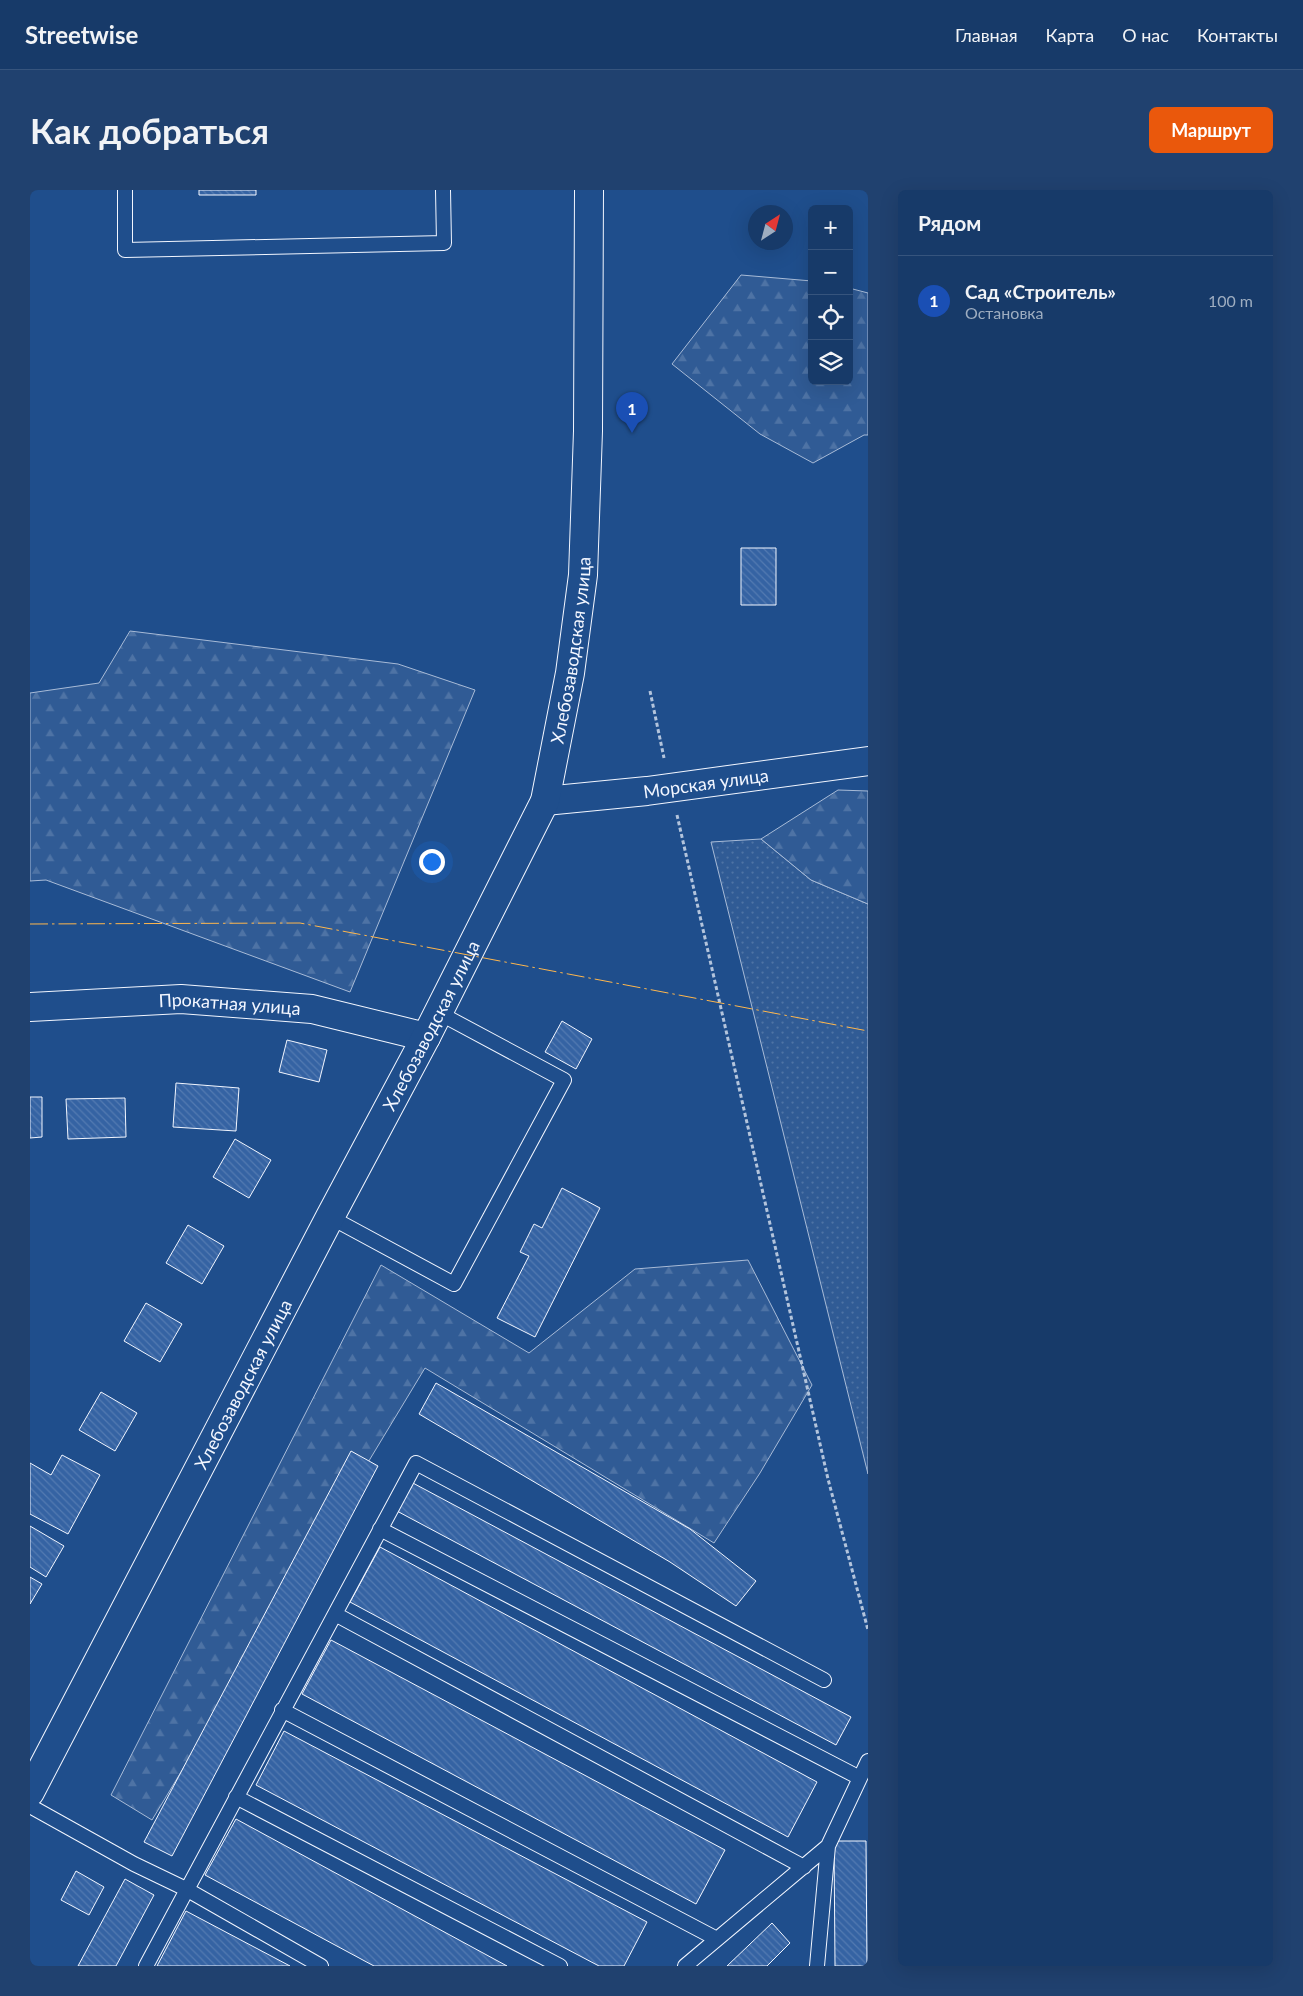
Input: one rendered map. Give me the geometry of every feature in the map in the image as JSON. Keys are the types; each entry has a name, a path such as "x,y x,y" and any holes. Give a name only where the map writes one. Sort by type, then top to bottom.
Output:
{"main road":[{"name":"Хлебозаводская улица","path":"30,1792 426,1037 545,800 570,673 583,575 588,431 589,190"},
{"name":"Морская улица","path":"545,800 670,788 868,762"},
{"name":"Прокатная улица","path":"30,1007 181,999 312,1009 426,1037"}],"lane":[{"path":"125,190 125,250 444,243 443,190"},
{"path":"330,1217 454,1284 564,1080 438,1012"},
{"path":"146,1966 416,1463 824,1680"},
{"path":"380,1529 860,1778"},
{"path":"335,1614 804,1867"},
{"path":"282,1710 717,1939"},
{"path":"816,1964 828,1846 868,1761"},
{"path":"236,1797 560,1966"},
{"path":"30,1806 134,1864 186,1889 322,1966"},
{"path":"686,1966 828,1846"}],"path":[{"path":"650,691 670,788 828,1479 868,1630"}],"green space":[{"path":"741,275 808,281 808,385 853,385 853,289 868,293 868,435 864,435 813,463 760,434 672,364"},
{"path":"130,631 398,664 475,690 350,992 46,880 30,881 30,693 99,683"},
{"path":"838,790 868,791 868,904 811,880 761,839"},
{"path":"761,839 811,880 868,904 868,1474 711,842"},
{"path":"748,1260 812,1385 760,1473 714,1543 425,1368 152,1820 111,1795 381,1265 529,1353 635,1269"}],"building":[{"path":"199,190 256,190 256,195 199,195"},
{"path":"741,548 776,548 776,605 741,605"},
{"path":"562,1021 592,1039 576,1069 545,1052"},
{"path":"287,1040 327,1050 319,1082 279,1072"},
{"path":"176,1083 239,1088 236,1131 173,1127"},
{"path":"30,1097 42,1097 42,1137 30,1138"},
{"path":"125,1098 126,1137 68,1139 66,1099"},
{"path":"235,1139 271,1160 249,1198 213,1177"},
{"path":"562,1188 600,1208 535,1337 497,1318 529,1256 520,1252 534,1224 542,1228"},
{"path":"188,1225 224,1246 202,1284 166,1263"},
{"path":"146,1303 182,1324 160,1362 124,1341"},
{"path":"436,1383 690,1529 756,1581 736,1606 670,1562 419,1414"},
{"path":"101,1392 137,1413 115,1451 79,1430"},
{"path":"351,1451 378,1466 172,1856 144,1842"},
{"path":"62,1455 100,1475 68,1534 30,1514 30,1463 51,1475"},
{"path":"411,1482 851,1717 836,1745 395,1510"},
{"path":"30,1526 64,1546 46,1577 30,1567"},
{"path":"380,1547 817,1782 788,1837 350,1602"},
{"path":"30,1577 42,1584 30,1604"},
{"path":"331,1640 725,1850 696,1904 302,1694"},
{"path":"284,1731 647,1922 624,1966 599,1966 256,1785"},
{"path":"236,1819 507,1966 374,1966 205,1875"},
{"path":"834,1841 866,1841 867,1966 835,1966"},
{"path":"76,1871 104,1887 89,1915 61,1900"},
{"path":"125,1879 154,1895 116,1966 78,1966"},
{"path":"186,1911 290,1966 157,1966"},
{"path":"772,1923 790,1943 767,1966 727,1966"}],"power":[{"path":"30,924 300,923 868,1031"}],"place":[{"name":"Сад «Строитель»","path":"632,433"}]}
